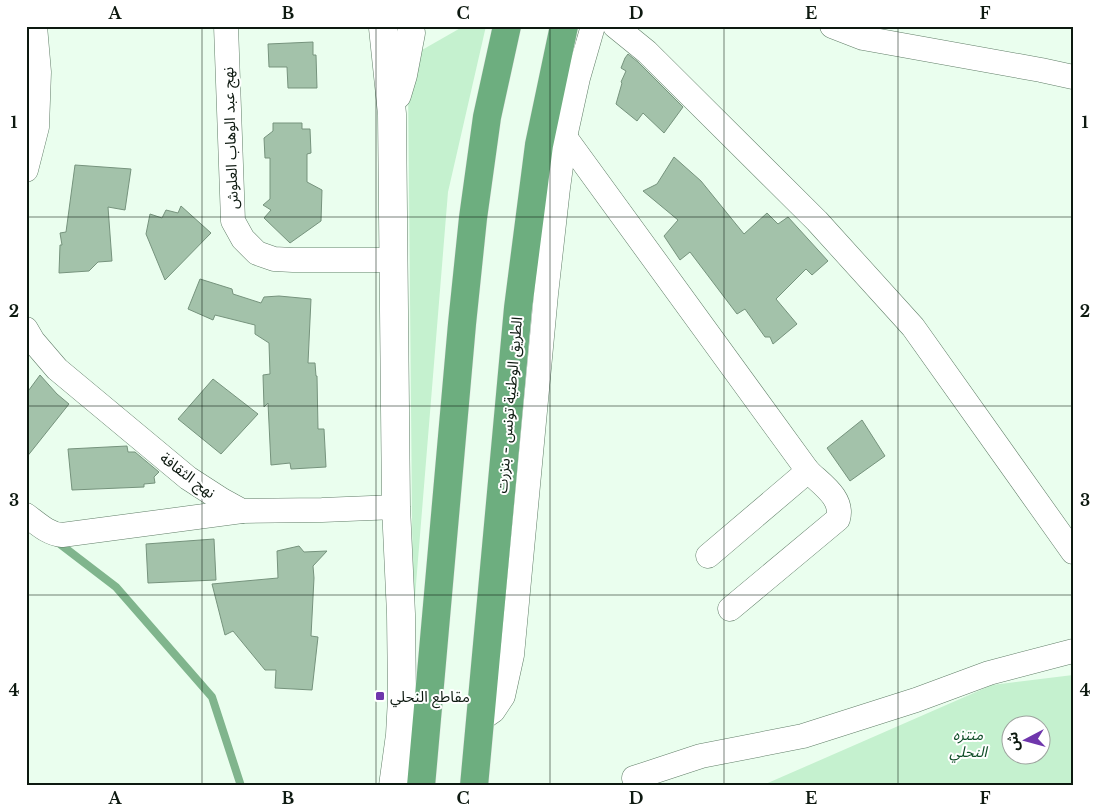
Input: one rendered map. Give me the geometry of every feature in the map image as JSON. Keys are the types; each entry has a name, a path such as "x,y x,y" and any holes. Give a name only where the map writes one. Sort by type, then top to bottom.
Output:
{"highway":[{"path":"421,786 473,218 487,117 507,26"},
{"name":"الطريق الوطنية تونس - بنزرت","path":"474,786 518,308 539,146 564,26"}],"street":[{"path":"26,170 37,127 39,72 35,26"},
{"name":"نهج عبد الوهاب العلوش","path":"226,26 233,221 243,239 257,253 274,259 394,260"},
{"path":"480,720 493,712 503,696 512,655 546,294 565,136 578,78 594,26"},
{"path":"615,26 648,52 817,221 913,327 1073,552"},
{"path":"832,26 863,38 1073,77"},
{"path":"382,27 392,33 402,35 415,29"},
{"path":"382,27 392,114 396,507 401,614 402,698 400,735 393,786"},
{"path":"392,114 415,29"},
{"path":"565,136 808,471 838,502 840,512 838,519 730,608"},
{"name":"نهج الثقافة","path":"26,328 33,341 57,369 188,478 242,511 396,507"},
{"path":"708,556 808,471"},
{"path":"26,515 49,531 62,535 242,511"},
{"path":"634,778 701,756 803,736 916,700 989,673 1073,651"}],"green space":[{"path":"464,26 486,26 448,192 413,621 408,81 422,50"},
{"name":"منتزه النحلي","path":"1073,675 1073,786 761,786 992,685"}],"building":[{"path":"313,42 313,55 316,55 317,88 288,88 287,67 269,67 268,44"},
{"path":"628,54 683,107 664,133 643,113 637,121 616,104 621,82 626,71 621,68"},
{"path":"273,123 302,123 302,129 310,129 311,153 307,154 307,182 322,190 321,221 290,243 264,218 271,210 263,205 270,199 270,158 265,158 264,138 273,131"},
{"path":"674,157 701,181 744,234 767,213 778,224 788,217 828,261 812,275 806,269 776,299 797,324 773,344 770,337 765,337 745,309 737,314 690,252 680,260 664,236 678,220 643,191 657,184"},
{"path":"75,165 131,169 125,210 108,207 112,261 98,262 89,271 59,273 60,245 62,245 60,233 66,232"},
{"path":"181,206 211,233 165,280 146,234 150,214 162,218 166,210 178,213"},
{"path":"200,279 232,289 233,294 261,303 264,297 279,296 311,299 308,363 315,363 318,429 324,429 326,467 291,469 290,463 271,465 268,403 264,407 263,375 270,374 269,343 255,334 255,325 215,315 213,320 188,309"},
{"path":"40,375 69,404 26,458 26,394"},
{"path":"213,379 258,414 221,454 178,419"},
{"path":"862,420 885,456 850,481 827,448"},
{"path":"127,446 128,452 135,452 159,472 154,477 155,483 144,484 144,487 72,490 68,449"},
{"path":"214,539 216,580 148,583 146,544"},
{"path":"299,546 304,552 327,551 313,566 311,636 318,637 312,690 275,688 276,670 265,670 233,631 225,635 212,584 278,578 277,551"}],"waterway":[{"path":"56,541 116,587 212,697 241,786"}],"place":[{"name":"مقاطع النحلي","path":"380,696"}]}
